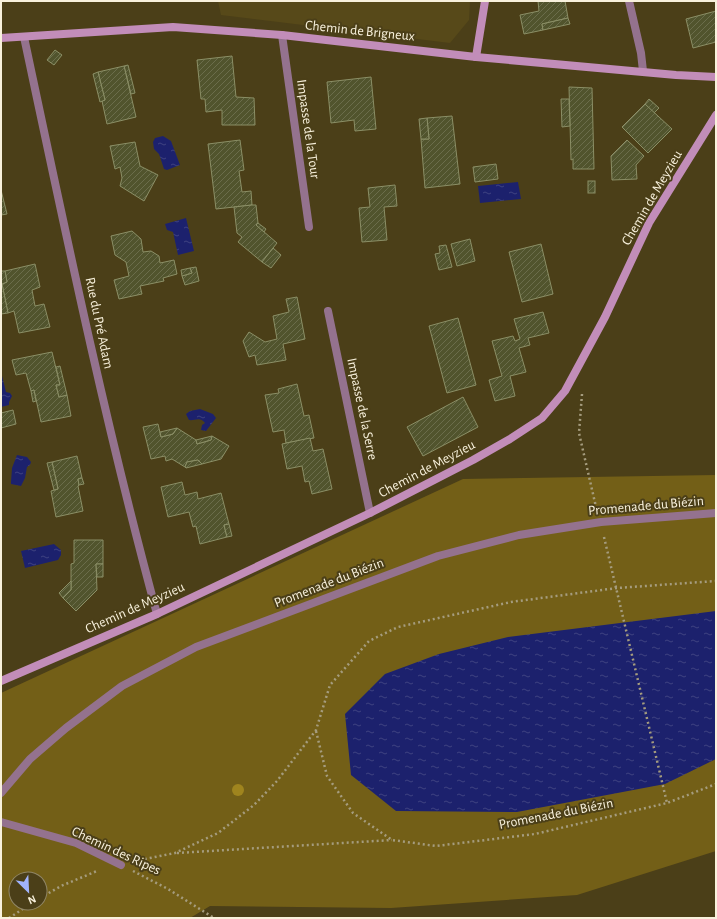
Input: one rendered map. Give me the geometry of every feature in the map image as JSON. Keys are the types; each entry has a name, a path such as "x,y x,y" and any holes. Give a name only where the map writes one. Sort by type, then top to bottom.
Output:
{"street":[{"path":"476,57 485,1"},
{"path":"628,1 641,52 643,71"},
{"name":"Chemin de Brigneux","path":"1,38 173,27 282,35 476,57 716,77"},
{"name":"Impasse de la Tour","path":"282,35 309,227"},
{"name":"Rue du Pré Adam","path":"24,36 123,488 157,614"},
{"name":"Chemin de Meyzieu","path":"1,681 157,614 370,513 504,442 542,418 565,391 605,317 649,223 716,115"},
{"name":"Impasse de la Serre","path":"328,311 370,513"},
{"name":"Promenade du Biézin","path":"1,793 30,759 66,728 122,686 196,648 438,556 519,535 601,522 716,513"},
{"name":"Chemin des Ripes","path":"1,822 76,844 120,865"}],"path":[{"path":"582,387 579,433 668,803"},
{"path":"174,853 218,833 254,805 277,781 316,730 330,685 369,641 398,627 511,602 617,588 716,581"},
{"name":"Promenade du Biézin","path":"316,730 327,776 353,813 392,840 436,846 535,834 668,803 716,784"},
{"path":"48,894 68,883 104,868 174,853 392,840"},
{"name":"Chemin des Ripes","path":"120,865 168,889 214,918"},
{"path":"9,918 20,911"}],"shaded area":[{"path":"218,1 470,1 469,20 450,43 221,15"},
{"path":"716,475 716,851 577,895 391,908 210,906 190,918 1,918 1,693 463,479"}],"water":[{"path":"163,136 171,141 180,165 167,170 164,169 159,154 154,149 153,142 155,138"},
{"path":"518,182 521,199 480,203 478,186"},
{"path":"186,218 194,251 178,255 173,232 167,230 165,224"},
{"path":"1,372 6,392 10,393 12,396 9,405 1,407"},
{"path":"200,409 213,414 216,418 206,431 201,430 202,425 205,423 203,421 199,419 189,420 186,414 190,411"},
{"path":"17,455 27,457 31,462 27,467 25,478 21,486 11,484 12,468"},
{"path":"54,544 61,550 61,555 58,560 25,568 21,551"},
{"path":"716,611 716,759 665,784 517,812 396,811 351,775 345,714 385,674 439,654 508,637"}],"building":[{"path":"538,1 565,1 568,18 542,24 543,30 524,34 520,15 539,11"},
{"path":"716,11 716,42 693,48 686,19"},
{"path":"568,18 570,24 543,30 542,24"},
{"path":"55,50 62,55 54,65 47,60"},
{"path":"232,56 236,97 254,98 255,125 222,125 222,110 206,112 205,99 201,99 197,60"},
{"path":"128,65 135,93 131,94 124,66"},
{"path":"124,66 136,117 107,124 102,101 105,100 98,72"},
{"path":"98,72 105,100 100,102 93,74"},
{"path":"371,77 376,129 355,131 354,120 331,123 327,82"},
{"path":"569,87 592,88 594,169 573,169 573,159 571,160"},
{"path":"561,99 569,99 570,126 562,127"},
{"path":"649,99 659,108 654,113 645,104"},
{"path":"645,104 672,129 648,153 622,127"},
{"path":"452,116 460,184 425,188 421,139 429,139 427,118"},
{"path":"427,118 429,139 421,139 419,119"},
{"path":"240,140 244,170 239,171 242,192 251,191 252,205 216,209 208,144"},
{"path":"627,140 644,156 636,165 637,179 612,180 611,156"},
{"path":"135,142 140,166 158,175 144,201 120,186 122,178 120,167 115,169 110,146"},
{"path":"496,164 498,179 475,182 473,167"},
{"path":"588,181 595,181 595,193 588,193"},
{"path":"395,185 397,206 384,207 387,240 362,242 359,208 370,207 368,188"},
{"path":"1,190 7,214 1,215"},
{"path":"256,205 258,223 256,225 277,243 262,262 238,242 242,237 237,233 234,207"},
{"path":"258,223 266,229 264,232 256,225"},
{"path":"132,231 141,239 143,252 151,251 159,256 160,263 174,260 177,274 163,278 164,281 140,286 142,294 119,299 114,280 129,276 126,262 115,255 111,236"},
{"path":"470,239 475,261 457,266 451,244"},
{"path":"541,244 553,294 522,302 509,252"},
{"path":"446,245 452,267 439,270 435,254 440,253 439,246"},
{"path":"273,248 281,255 271,268 262,262"},
{"path":"35,264 40,287 32,290 35,306 44,304 50,327 19,333 14,311 8,313 2,284 7,282 5,271"},
{"path":"196,267 199,281 185,285 182,276 192,273 190,268"},
{"path":"190,268 192,273 182,276 181,270"},
{"path":"1,271 5,271 7,282 2,284 8,313 1,314"},
{"path":"297,297 305,339 283,344 286,360 257,365 255,355 249,357 243,341 249,332 265,342 277,339 273,316 289,312 286,299"},
{"path":"543,312 549,333 528,338 530,345 519,348 526,372 510,376 515,396 495,401 489,380 502,376 492,341 513,336 515,341 520,339 514,319"},
{"path":"458,318 476,385 447,393 429,326"},
{"path":"52,352 60,385 56,385 59,397 67,395 71,416 41,422 34,390 31,391 26,373 16,375 12,360"},
{"path":"60,366 67,395 59,397 56,385 60,385 56,367"},
{"path":"297,384 304,416 309,415 314,438 286,443 284,430 273,432 265,395 279,393 278,389"},
{"path":"34,390 36,401 33,402 31,391"},
{"path":"463,397 478,427 423,456 407,427"},
{"path":"13,410 16,424 1,428 1,413"},
{"path":"158,424 161,437 173,434 177,428 196,440 197,444 211,440 212,436 229,446 221,459 202,464 198,460 187,462 185,467 172,459 166,461 165,456 151,459 143,427"},
{"path":"177,428 173,434 161,437 160,432"},
{"path":"212,436 211,440 197,444 196,440"},
{"path":"310,438 313,451 323,449 332,489 312,494 309,481 305,482 302,466 287,469 282,444"},
{"path":"77,456 82,478 78,479 78,486 83,511 56,517 51,491 58,489 52,462"},
{"path":"198,460 202,464 185,467 187,462"},
{"path":"52,462 58,489 54,490 47,463"},
{"path":"82,478 84,484 79,485 78,479"},
{"path":"182,482 185,495 197,492 198,499 221,493 229,524 224,525 227,537 200,544 196,526 193,527 189,512 168,517 161,487"},
{"path":"229,524 232,536 227,537 224,525"},
{"path":"74,540 103,540 103,564 96,564 97,590 76,611 63,598 71,590 71,564 74,563"},
{"path":"96,564 103,564 103,577 97,577"},
{"path":"71,581 71,590 63,598 59,593"}]}
